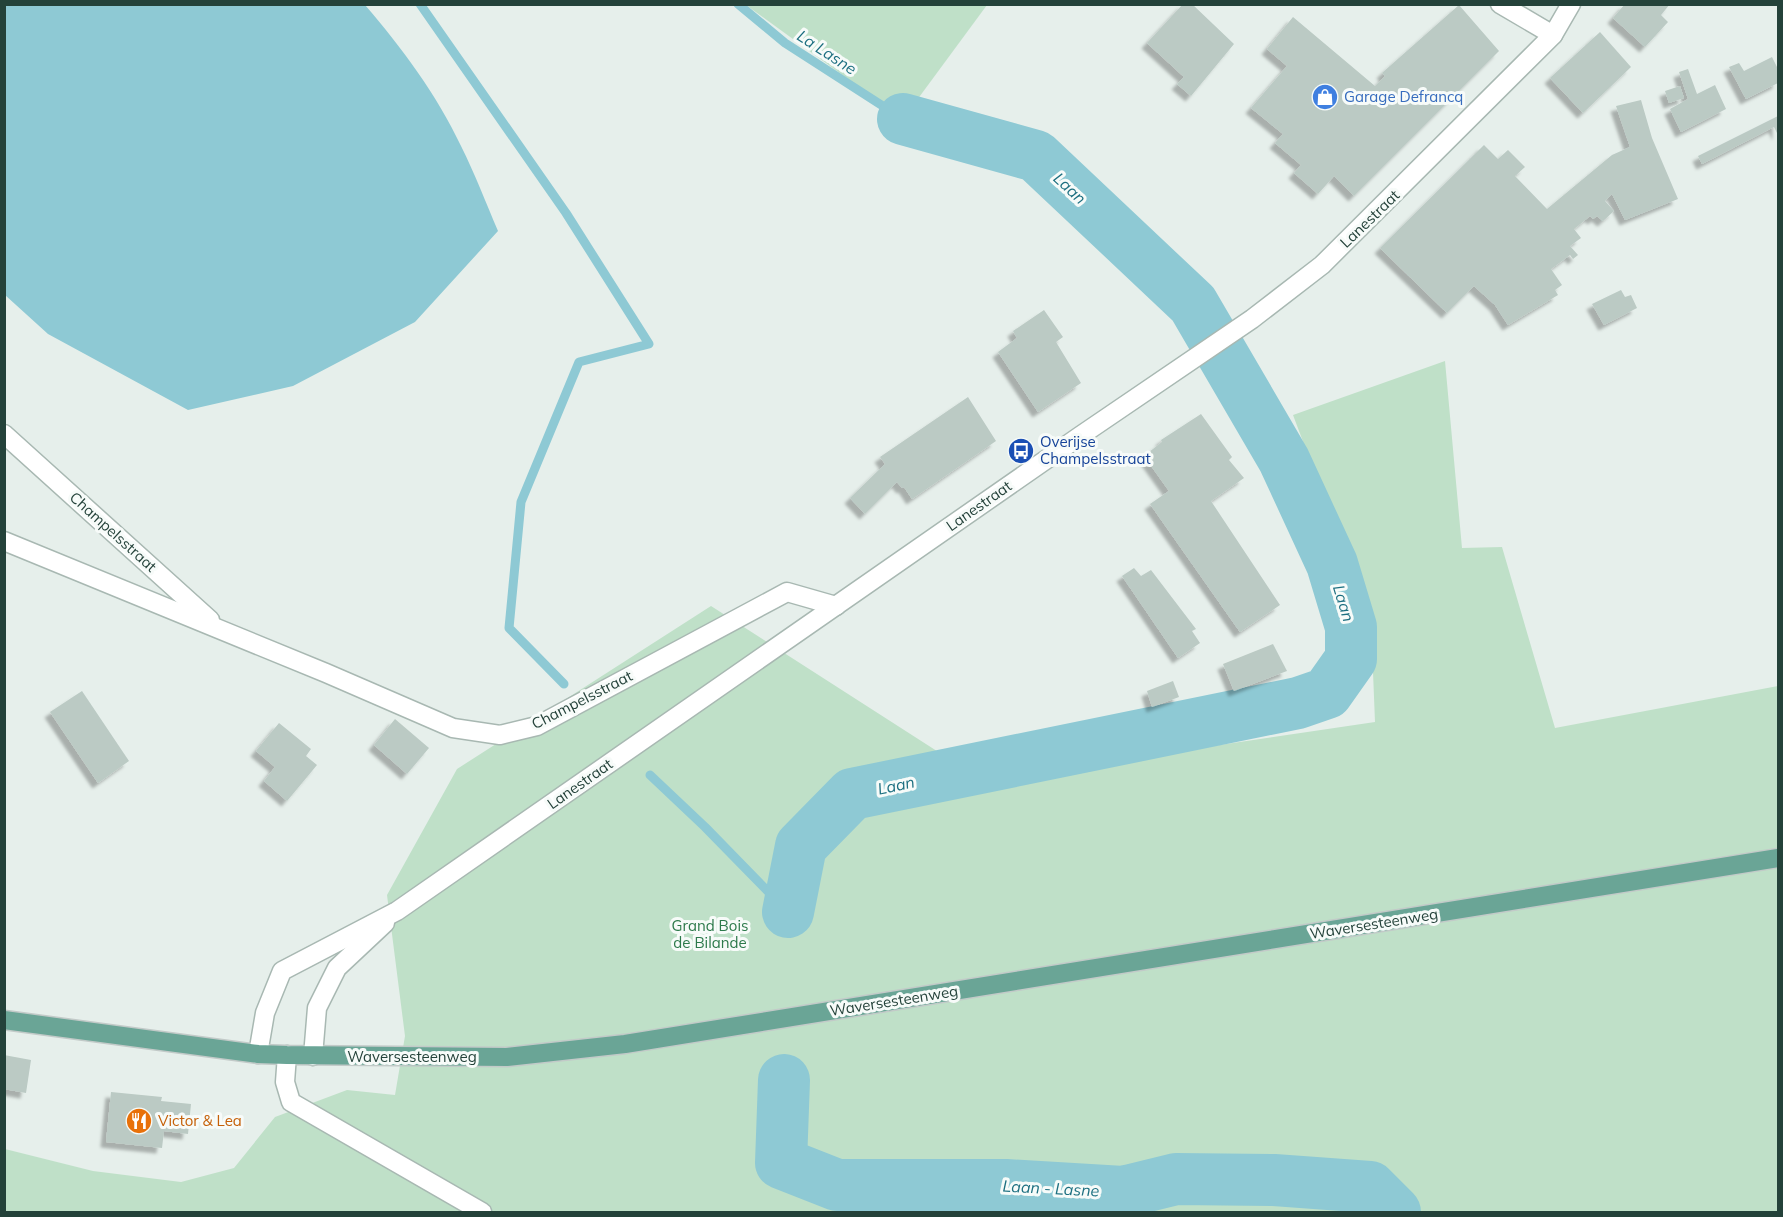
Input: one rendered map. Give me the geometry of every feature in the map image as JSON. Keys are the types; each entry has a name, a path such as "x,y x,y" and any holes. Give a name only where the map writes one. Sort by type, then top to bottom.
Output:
{"main road":[{"name":"Waversesteenweg","path":"4,1020 258,1054 507,1057 625,1044 1779,858"}],"street":[{"path":"1500,4 1553,35"},
{"name":"Lanestraat","path":"258,1054 265,1013 282,971 397,911 1252,319 1322,265 1388,201 1553,35 1571,4"},
{"name":"Champelsstraat","path":"4,434 220,630"},
{"name":"Champelsstraat","path":"4,542 453,728 500,735 537,726 788,592 836,606"},
{"name":"Lanestraat","path":"313,1056 317,1008 336,968 397,911"},
{"path":"287,1055 285,1082 291,1102 330,1122 482,1212"}],"green space":[{"path":"746,5 987,5 903,119"},
{"name":"Grand Bois de Bilande","path":"1445,361 1462,548 1502,547 1555,728 1778,686 1778,1212 5,1212 5,1149 93,1171 181,1182 234,1168 275,1117 347,1090 395,1095 405,1036 387,895 457,769 711,606 982,780 1375,722 1371,622 1293,415"}],"water":[{"path":"5,4 365,5 405,55 441,108 466,157 498,231 415,322 293,386 188,410 48,334 5,295"}],"building":[{"path":"1183,4 1192,4 1234,44 1191,96 1177,84 1184,77 1147,43"},
{"path":"1625,4 1670,4 1661,15 1668,22 1645,47 1613,18"},
{"name":"Garage Defrancq","path":"1459,5 1499,51 1354,196 1334,176 1318,194 1294,173 1301,165 1275,143 1283,134 1251,108 1287,66 1267,49 1293,17 1375,86 1385,76 1382,73"},
{"path":"1600,32 1631,67 1583,113 1550,78"},
{"path":"1772,57 1778,69 1778,83 1746,99 1729,67 1739,63 1744,71"},
{"path":"1688,69 1697,94 1715,85 1726,109 1681,132 1670,109 1688,99 1679,72"},
{"path":"1680,86 1684,98 1669,103 1665,91"},
{"path":"1641,100 1652,138 1678,199 1625,220 1612,194 1605,201 1614,211 1603,221 1597,216 1593,219 1590,216 1574,229 1581,238 1570,246 1578,255 1573,259 1570,255 1551,269 1562,285 1555,290 1558,295 1508,325 1495,305 1474,286 1447,313 1380,248 1484,145 1498,159 1508,150 1525,167 1515,176 1547,209 1612,155 1630,147 1616,106"},
{"path":"1778,116 1778,135 1774,127 1702,164 1698,156"},
{"path":"1621,290 1625,297 1631,295 1637,308 1604,325 1592,304"},
{"path":"1044,310 1063,337 1056,342 1081,383 1038,412 998,352 1017,338 1013,331"},
{"path":"968,397 996,441 912,499 904,487 902,488 897,482 865,514 850,498 885,464 880,457"},
{"path":"1201,414 1232,457 1229,460 1244,478 1211,501 1280,605 1240,632 1150,504 1169,491 1144,456 1162,442 1161,440"},
{"path":"1134,568 1141,576 1151,570 1196,629 1192,631 1200,643 1178,658 1122,576"},
{"path":"1273,644 1287,671 1234,691 1223,664"},
{"path":"1173,681 1179,697 1152,707 1147,691"},
{"path":"82,691 129,761 98,783 50,712"},
{"path":"395,719 429,748 407,774 374,745"},
{"path":"279,723 311,749 306,756 317,765 287,801 264,781 275,767 256,751"},
{"path":"4,1055 31,1060 26,1093 4,1089"},
{"path":"111,1092 162,1097 161,1101 191,1104 188,1134 164,1131 162,1148 106,1142"}],"waterway":[{"path":"420,4 566,213 649,344 579,362 521,502 509,628 564,684"},
{"name":"La Lasne","path":"738,4 785,43 903,119"},
{"name":"Laan","path":"788,912 801,846 852,794 1298,703 1327,693 1351,659 1351,627 1332,564 1284,460 1193,304 1036,156 903,119"},
{"path":"650,775 705,827 788,912"},
{"name":"Laan - Lasne","path":"784,1080 781,1163 837,1185 1006,1185 1123,1192 1176,1179 1274,1180 1370,1187 1395,1212"}],"place":[{"name":"Garage Defrancq","path":"1325,97"},
{"name":"Overijse Champelsstraat","path":"1021,451"},
{"name":"Victor & Lea","path":"139,1121"}]}
